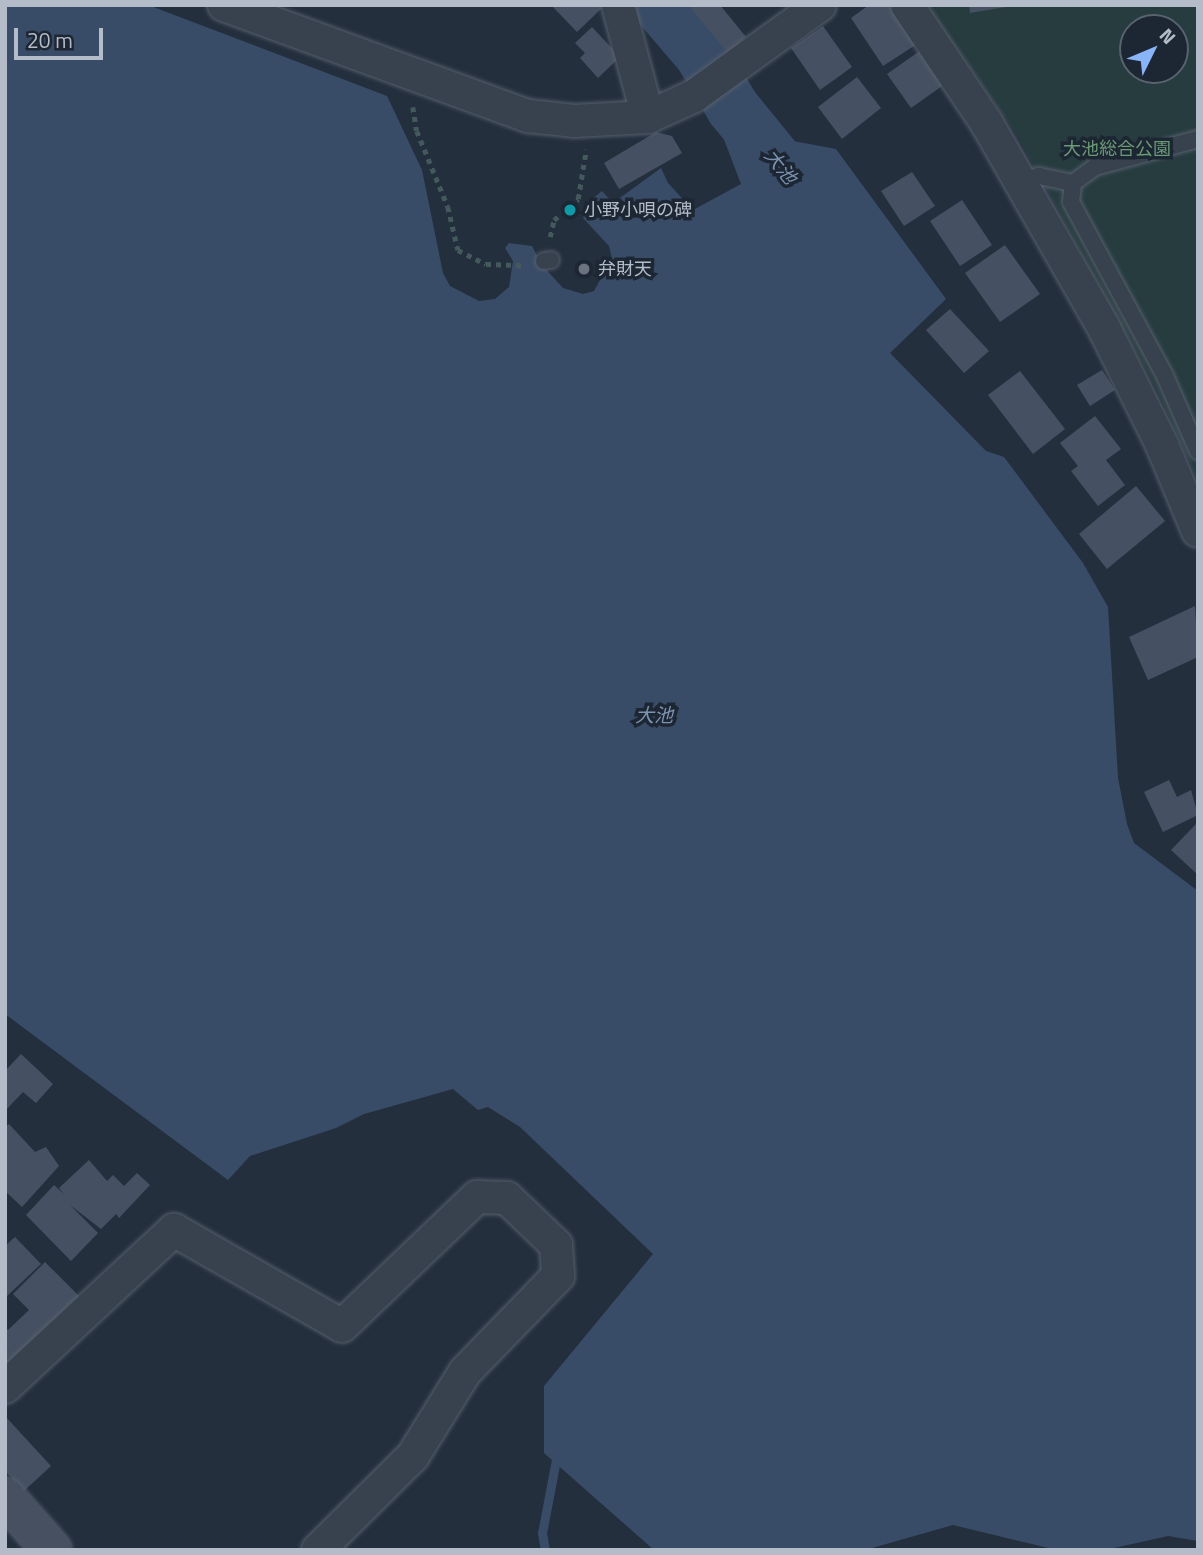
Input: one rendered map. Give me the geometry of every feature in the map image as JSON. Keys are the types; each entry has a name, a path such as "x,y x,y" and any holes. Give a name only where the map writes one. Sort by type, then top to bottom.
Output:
{"street":[{"path":"224,5 528,116 574,121 648,117 694,96 820,5"},
{"path":"618,5 648,117"},
{"path":"907,5 1020,182 1104,328 1162,445 1198,531"},
{"path":"5,1387 174,1230 342,1326 477,1197 507,1198 556,1245 558,1276 465,1373 413,1456 318,1550"},
{"path":"5,1497 52,1550"}],"lane":[{"path":"1020,182 1039,176 1073,183 1095,167 1198,139"},
{"path":"1073,183 1071,202 1165,376 1198,451"}],"path":[{"path":"414,101 417,131 448,207 458,250 486,264 507,268"},
{"path":"547,261 549,229 578,199 587,139"}],"green space":[{"name":"大池総合公園","path":"927,5 1198,5 1198,481 1158,393 1017,135"}],"water":[{"name":"大池","path":"5,5 148,5 387,96 422,170 443,273 450,286 479,301 495,299 509,287 513,261 505,248 509,243 532,246 542,265 563,288 583,294 594,291 612,258 609,246 583,218 591,200 602,191 613,203 661,168 668,183 693,210 741,184 715,116 747,90 793,141 836,149 946,299 890,353 986,451 1004,457 1083,563 1108,607 1118,778 1127,824 1134,843 1198,891 1198,1541 1168,1536 1105,1550 1057,1550 953,1525 865,1550 654,1550 544,1453 544,1386 653,1254 520,1127 488,1107 478,1110 453,1089 364,1114 336,1128 250,1156 228,1180 5,1014"}],"building":[{"path":"551,5 600,5 602,8 577,32"},
{"path":"688,5 720,5 746,37 728,53"},
{"path":"869,5 892,5 917,44 883,66 851,18"},
{"path":"969,5 1006,5 1006,7 970,13"},
{"path":"823,26 852,67 820,90 791,48"},
{"path":"592,27 620,57 598,78 580,58 585,53 575,43"},
{"path":"921,50 945,84 911,108 887,74"},
{"path":"857,77 881,108 842,139 818,107"},
{"path":"656,132 672,136 682,153 619,189 604,163"},
{"path":"912,172 935,206 904,226 881,191"},
{"path":"962,200 992,245 960,266 930,221"},
{"path":"1005,245 1040,294 1000,322 965,273"},
{"path":"950,309 989,351 964,373 926,330"},
{"path":"1102,370 1115,390 1090,406 1077,385"},
{"path":"1020,371 1065,429 1033,454 988,395"},
{"path":"1095,416 1121,449 1106,460 1125,485 1098,506 1071,471 1078,466 1060,443"},
{"path":"1136,486 1165,521 1107,569 1079,534"},
{"path":"1195,606 1198,657 1148,680 1129,637"},
{"path":"1169,780 1177,797 1191,790 1198,815 1163,832 1144,792"},
{"path":"1196,824 1198,826 1198,875 1171,850"},
{"path":"21,1054 53,1084 36,1103 23,1092 5,1111 5,1071"},
{"path":"9,1124 35,1152 46,1147 59,1166 22,1207 5,1191 5,1127"},
{"path":"89,1160 107,1181 113,1175 124,1186 137,1173 150,1185 119,1218 116,1214 101,1229 70,1205 98,1233 71,1261 26,1215 54,1185 64,1194 59,1188"},
{"path":"15,1237 41,1264 5,1298 5,1246"},
{"path":"45,1262 80,1297 5,1369 5,1327 8,1330 29,1310 13,1294"},
{"path":"5,1416 51,1466 24,1491 5,1471"}],"waterway":[{"name":"大池","path":"659,5 701,54 733,108 777,162"},
{"path":"545,1550 542,1533 557,1454"}],"place":[{"name":"小野小唄の碑","path":"570,210"},
{"name":"弁財天","path":"584,269"}]}
